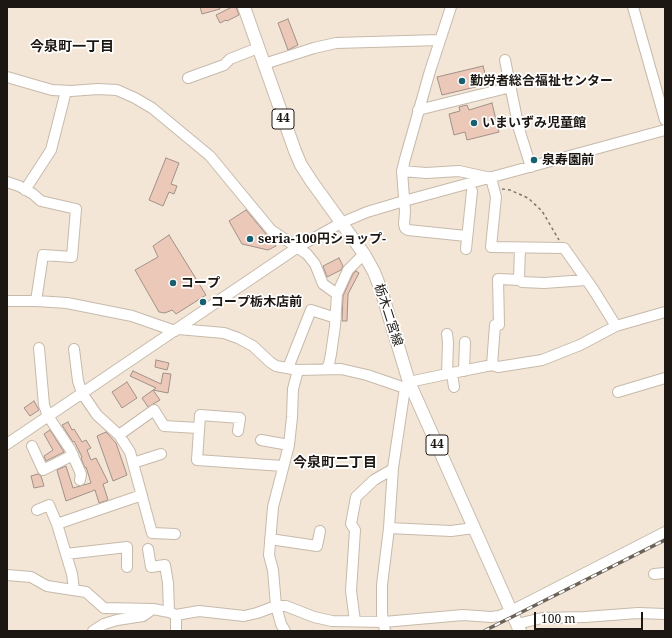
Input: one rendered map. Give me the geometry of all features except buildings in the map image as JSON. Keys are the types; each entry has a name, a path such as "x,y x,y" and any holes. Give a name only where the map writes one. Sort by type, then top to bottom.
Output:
{"main road":[{"name":"栃木二宮線","path":"244,7 301,165 340,223 364,254 374,272 381,290 407,385 519,627"}],"street":[{"path":"451,7 418,110 402,171 404,224 405,228 408,230 466,236"},
{"path":"633,7 665,120"},
{"path":"264,64 314,48 336,44 440,40"},
{"path":"188,78 224,65 230,59 258,48"},
{"path":"505,60 519,129 531,167"},
{"path":"7,77 52,90 117,90 152,108 210,156 271,230 298,247 312,260 323,284 337,294"},
{"path":"418,110 511,87"},
{"path":"24,190 51,150 66,91"},
{"path":"7,444 298,247 340,223 367,212 404,201 492,182 531,167 665,130"},
{"path":"402,171 426,173 459,172 492,182"},
{"path":"7,182 24,190 41,201 76,208 72,257 43,255 36,301"},
{"path":"492,182 496,197 491,247 564,248 616,326"},
{"path":"466,250 466,236 472,191"},
{"path":"520,248 520,280"},
{"path":"326,369 329,364 331,354 336,318 337,294 348,270 364,254"},
{"path":"492,365 495,325 499,325 498,279 520,280 522,282 536,283 586,280"},
{"path":"7,301 66,303 124,315 177,330 224,333 253,346 276,366 293,369 341,369 407,385 464,370 492,365 498,368 542,360 580,345 616,326 665,312"},
{"path":"285,631 281,624 276,606 274,570 269,555 273,507 289,445 292,417 293,369 311,310 336,318"},
{"path":"447,334 450,374 454,387"},
{"path":"464,370 465,342"},
{"path":"39,348 44,405 48,416 73,455 81,474 80,480"},
{"path":"74,349 78,381 82,393 97,415 119,435 130,452 152,534 175,534"},
{"path":"618,392 665,378"},
{"path":"384,627 382,614 382,585 389,528 393,468 407,385"},
{"path":"119,435 154,410 164,426 198,428"},
{"path":"238,431 240,418 200,415 197,460 283,466"},
{"path":"261,440 289,445"},
{"path":"32,446 43,470 73,455"},
{"path":"133,463 161,454"},
{"path":"355,621 351,591 355,530 351,524 356,497 374,480 393,468"},
{"path":"57,524 142,495"},
{"path":"37,510 49,505 57,524 72,574 74,590"},
{"path":"389,528 451,531 474,528"},
{"path":"270,539 318,546 320,531"},
{"path":"7,575 31,577 47,586 86,592 104,608 153,609 172,613 199,611 244,616 276,606 286,606 314,617 332,621 355,621 384,627 463,615 491,617 499,616 665,532"},
{"path":"66,554 127,547 128,567"},
{"path":"148,549 151,567 164,565 176,631"},
{"path":"654,574 665,573"},
{"path":"93,631 104,624 117,620 143,616 153,609"},
{"path":"519,627 542,618 585,617 638,613 665,614"}],"path":[{"path":"492,182 502,189 510,190 528,198 542,211 564,248"}],"railway":[{"path":"484,631 665,540"}],"place":[{"name":"勤労者総合福祉センター","path":"462,81"},
{"name":"いまいずみ児童館","path":"474,123"},
{"name":"泉寿園前","path":"534,160"},
{"name":"seria-100円ショップ-","path":"250,239"},
{"name":"コープ","path":"173,283"},
{"name":"コープ栃木店前","path":"203,302"}],"district":[{"name":"今泉町一丁目","path":"72,47"},
{"name":"今泉町二丁目","path":"335,463"}]}
